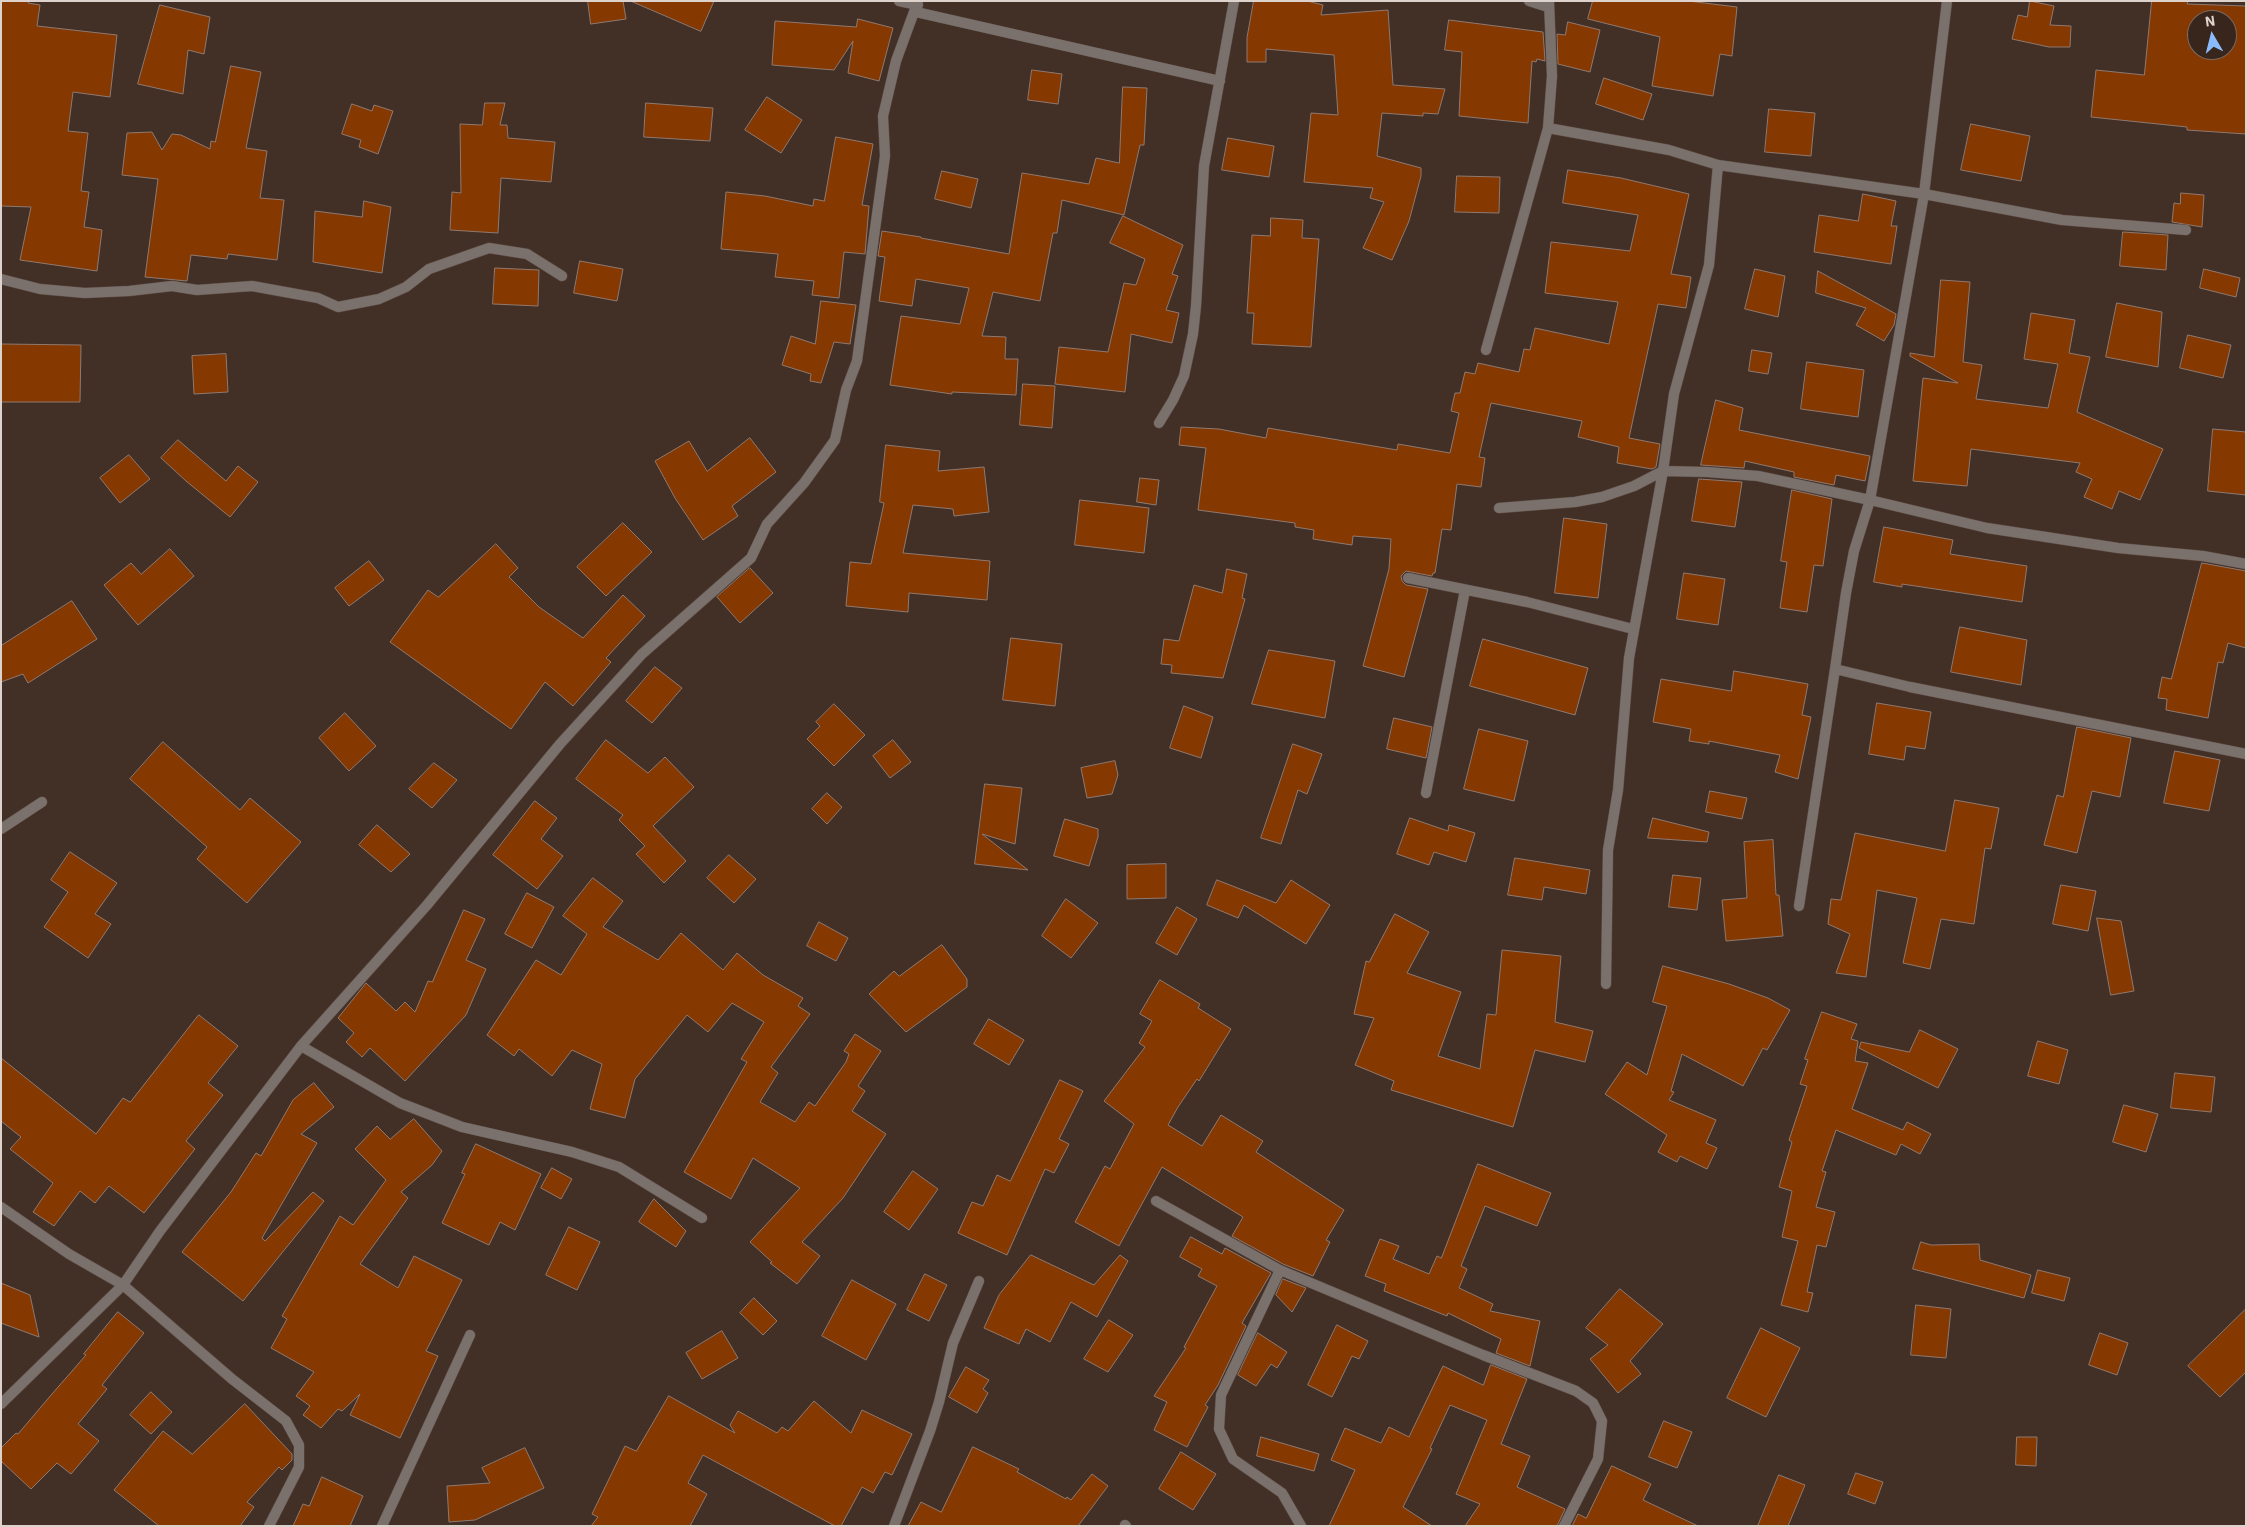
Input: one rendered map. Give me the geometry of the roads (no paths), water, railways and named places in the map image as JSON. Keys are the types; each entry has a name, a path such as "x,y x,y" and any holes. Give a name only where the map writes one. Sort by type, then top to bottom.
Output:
{"street":[{"path":"899,1 1220,80"},
{"path":"1159,423 1173,400 1184,376 1193,334 1204,166 1234,1"},
{"path":"1486,350 1548,128 1552,76 1548,4 1529,1"},
{"path":"1799,906 1852,560 1870,500 1924,194 1947,1"},
{"path":"1,1404 123,1285 160,1231 301,1046 427,905 560,744 642,654 751,558 767,524 804,483 835,440 846,390 857,362 885,156 883,116 896,61 917,6"},
{"path":"1548,128 1669,150 1718,165 1924,194 2062,220 2186,230"},
{"path":"1606,984 1608,850 1618,790 1633,628 1663,471 1674,394 1709,265 1718,165"},
{"path":"1,279 40,289 85,293 172,286 197,290 252,286 318,298 338,306 379,299 406,287 429,269 490,248 527,254 562,276"},
{"path":"1499,508 1575,502 1602,497 1634,486 1663,471 1707,472 1758,476 1987,528 2118,548 2203,556 2246,564"},
{"path":"1408,578 1526,602 1633,628"},
{"path":"1426,793 1465,590"},
{"path":"1835,669 1910,687 2246,754"},
{"path":"1,829 42,802"},
{"path":"301,1046 400,1103 462,1127 572,1152 620,1167 702,1218"},
{"path":"1156,1201 1280,1270 1483,1355 1576,1391 1592,1403 1602,1421 1598,1459 1564,1526"},
{"path":"1,1207 69,1254 123,1285 232,1379 286,1422 299,1445 299,1467 269,1526"},
{"path":"1280,1270 1221,1395 1219,1429 1233,1459 1282,1494 1301,1526"},
{"path":"894,1526 933,1423 953,1343 979,1281"},
{"path":"382,1526 470,1335"}]}
